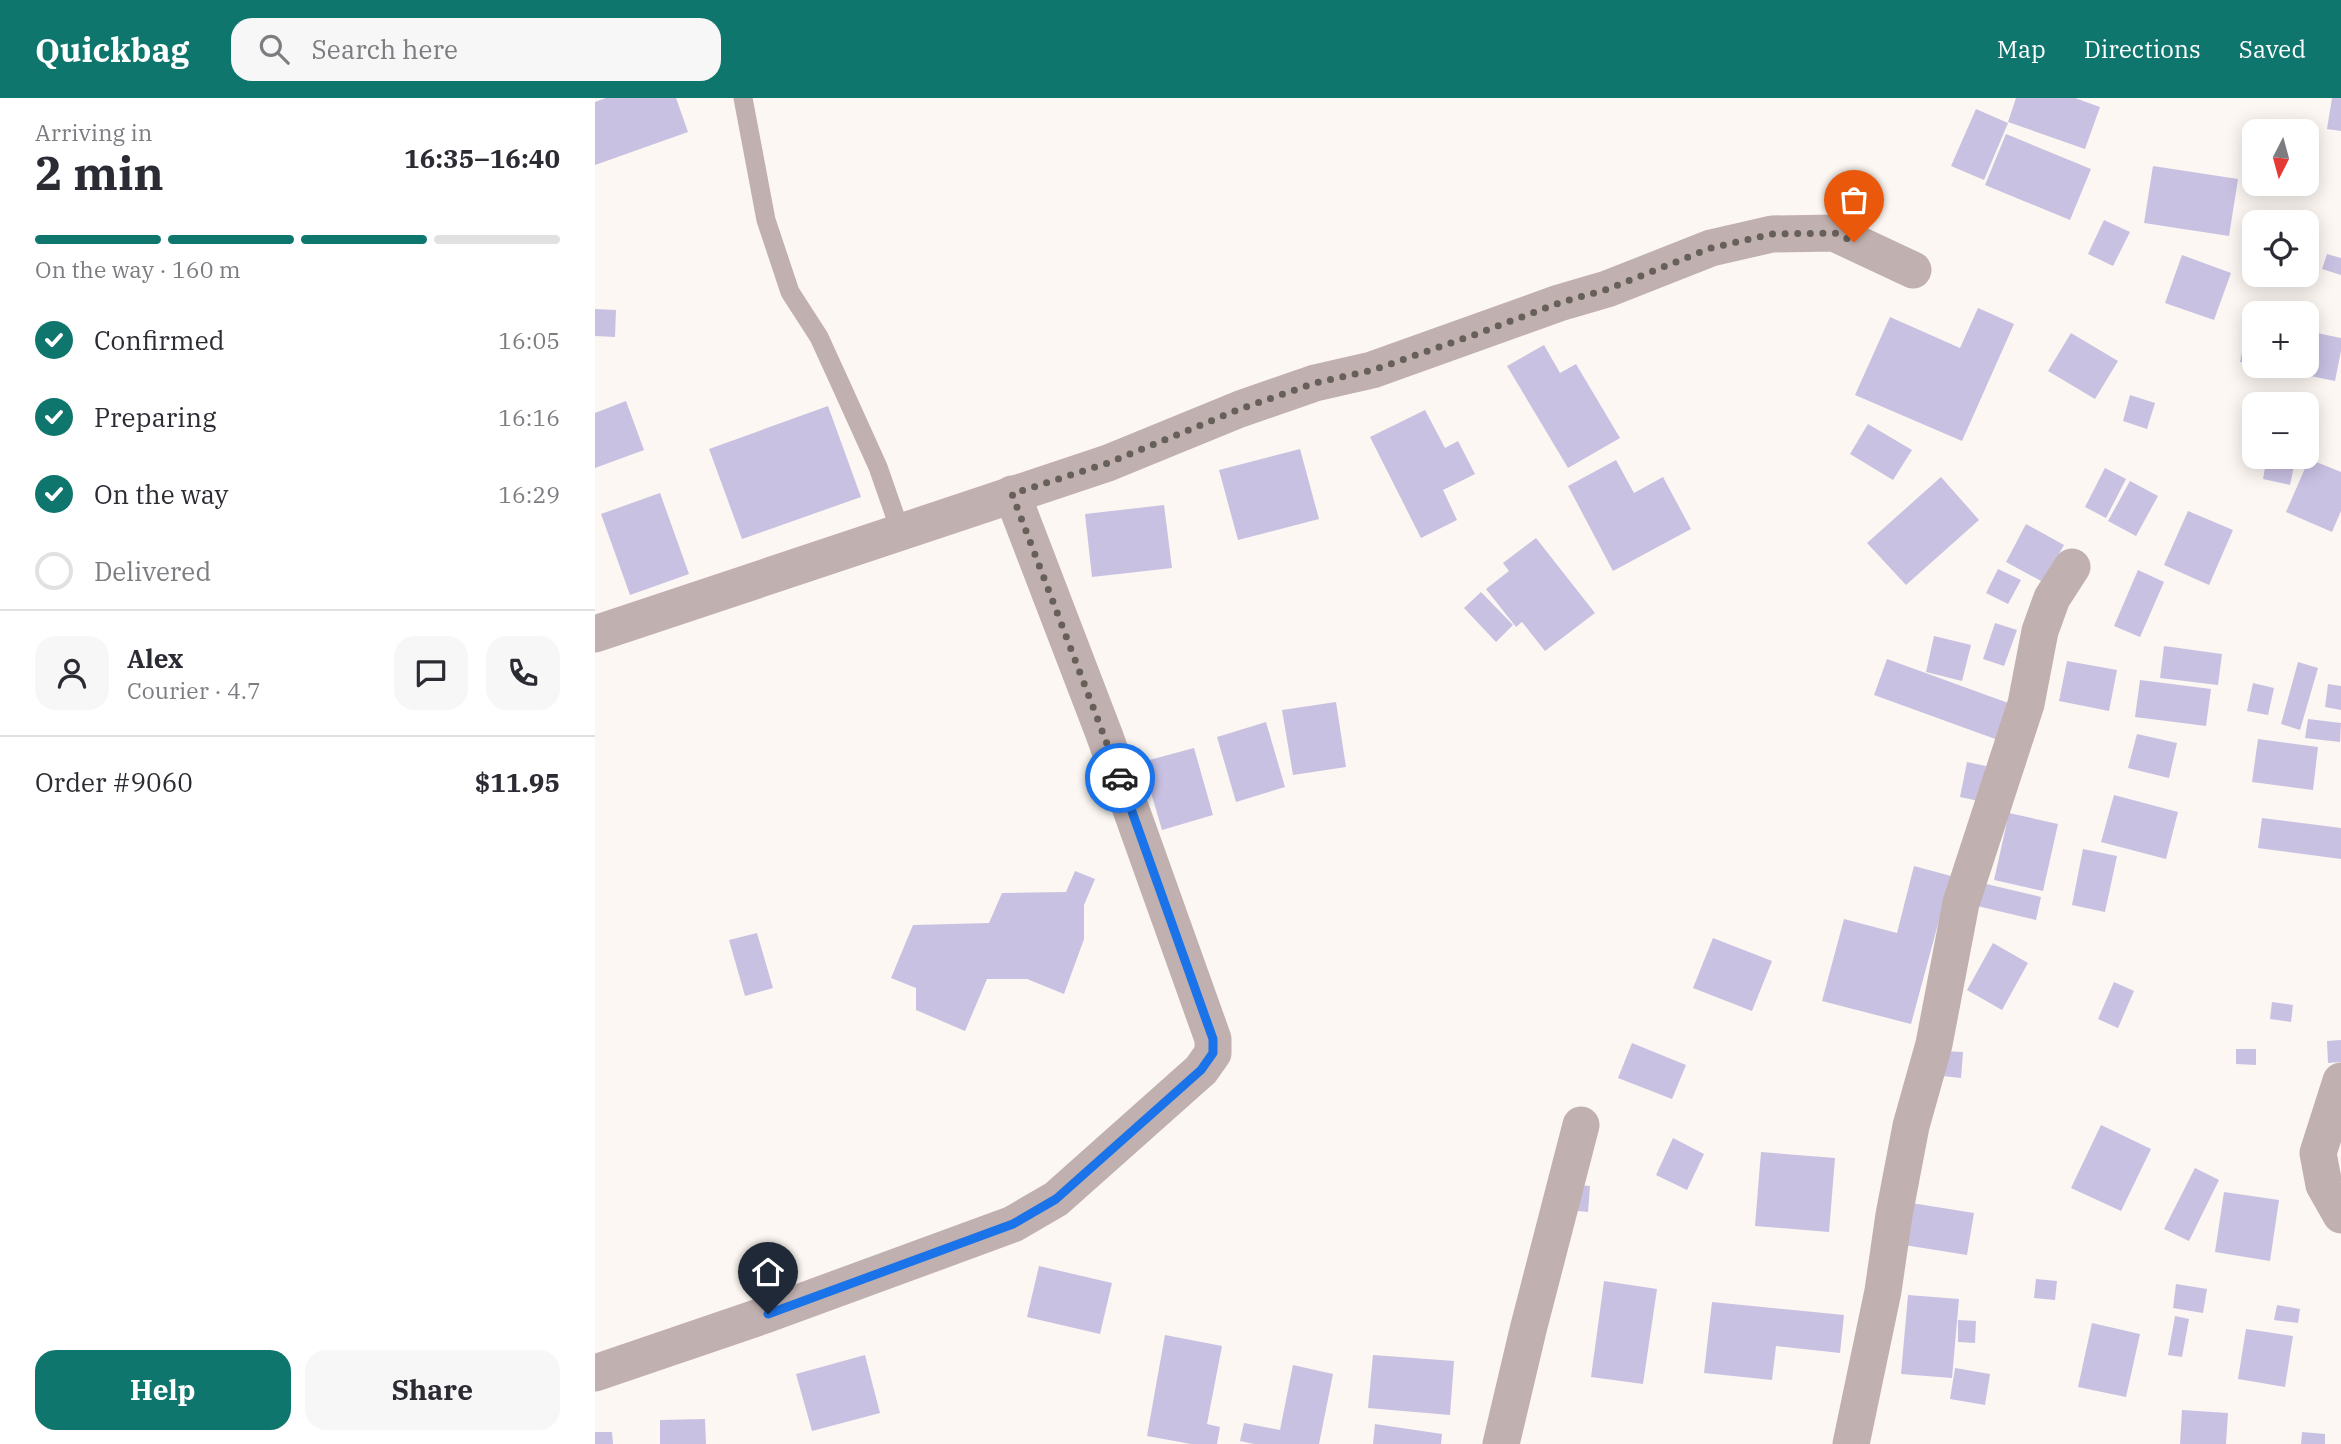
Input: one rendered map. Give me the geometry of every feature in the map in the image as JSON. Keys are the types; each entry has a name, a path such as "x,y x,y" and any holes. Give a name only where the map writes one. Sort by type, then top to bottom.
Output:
{"street":[{"path":"595,634 901,533 930,520 1108,463 1240,409 1315,383 1373,370 1559,303 1608,289 1711,248 1772,234 1835,233 1913,270"},
{"path":"595,1373 781,1309 1013,1224 1056,1199 1201,1070 1213,1053 1213,1039 1104,734 1012,494"},
{"path":"1851,1444 1883,1291 1911,1126 1934,1044 1961,903 2026,704 2040,631 2052,597 2072,567"},
{"path":"2341,1081 2318,1153 2324,1185 2341,1215"},
{"path":"1501,1444 1581,1125"}],"lane":[{"path":"743,98 766,220 790,292 819,337 878,467 901,533"}],"building":[{"path":"606,98 676,98 688,132 595,165 595,102"},
{"path":"2016,98 2075,98 2100,107 2085,149 2008,122"},
{"path":"2332,98 2341,98 2341,131 2327,129"},
{"path":"1976,109 2008,123 1984,180 1951,166"},
{"path":"2006,134 2091,169 2070,220 1985,185"},
{"path":"2153,166 2238,179 2229,236 2144,223"},
{"path":"2104,220 2130,232 2113,266 2088,254"},
{"path":"2327,254 2341,258 2341,275 2322,269"},
{"path":"2182,255 2231,273 2214,320 2165,303"},
{"path":"1978,308 2014,324 1962,441 1855,395 1890,317 1960,348"},
{"path":"595,309 616,310 615,337 595,336"},
{"path":"2071,333 2118,361 2095,399 2048,371"},
{"path":"2319,333 2341,338 2335,381 2319,378"},
{"path":"1544,345 1560,373 1576,364 1620,438 1568,468 1507,366"},
{"path":"2130,395 2155,403 2147,429 2123,421"},
{"path":"626,401 644,450 595,468 595,413"},
{"path":"828,406 861,497 742,539 709,449"},
{"path":"1425,410 1445,448 1458,441 1475,474 1443,490 1457,520 1421,538 1370,437"},
{"path":"1868,424 1912,450 1893,480 1850,454"},
{"path":"1300,449 1319,519 1238,540 1219,470"},
{"path":"1616,460 1634,493 1663,477 1691,529 1613,571 1568,486"},
{"path":"2319,463 2341,472 2341,511 2332,532 2286,512 2305,469 2319,469"},
{"path":"2105,468 2126,479 2106,518 2085,507"},
{"path":"2265,469 2293,469 2290,485 2263,479"},
{"path":"1941,477 1979,520 1906,585 1867,543"},
{"path":"2130,481 2158,496 2136,536 2108,521"},
{"path":"660,493 689,574 630,595 601,514"},
{"path":"1164,505 1172,568 1092,577 1085,514"},
{"path":"2188,511 2233,530 2209,585 2164,565"},
{"path":"2026,524 2064,545 2043,582 2006,562"},
{"path":"1536,538 1595,613 1545,651 1522,622 1516,627 1486,589 1509,571 1503,563"},
{"path":"1998,569 2021,580 2008,604 1986,593"},
{"path":"2138,570 2164,582 2140,637 2114,626"},
{"path":"1481,592 1513,625 1496,642 1464,608"},
{"path":"1995,623 2017,630 2004,666 1983,659"},
{"path":"1934,636 1971,645 1962,681 1926,672"},
{"path":"2164,646 2222,654 2218,685 2160,678"},
{"path":"1887,659 2011,704 1998,740 1874,695"},
{"path":"2067,661 2117,670 2109,711 2059,701"},
{"path":"2298,662 2318,668 2300,730 2281,724"},
{"path":"2140,680 2211,689 2206,726 2135,717"},
{"path":"2253,683 2274,688 2268,715 2247,711"},
{"path":"2328,684 2341,686 2341,710 2325,707"},
{"path":"1336,702 1346,767 1293,775 1282,710"},
{"path":"2308,719 2341,723 2340,742 2305,738"},
{"path":"1266,722 1285,787 1236,802 1217,737"},
{"path":"2137,734 2177,743 2169,778 2128,768"},
{"path":"2258,739 2318,747 2313,790 2252,782"},
{"path":"1194,748 1213,815 1162,830 1142,762"},
{"path":"1967,762 1986,766 1979,801 1960,797"},
{"path":"2114,795 2178,812 2166,859 2101,842"},
{"path":"2009,813 2058,824 2043,891 1994,880"},
{"path":"2262,818 2341,828 2341,859 2258,848"},
{"path":"2083,849 2117,856 2105,912 2072,905"},
{"path":"1914,866 1951,876 1911,1024 1822,1001 1844,919 1897,933"},
{"path":"1075,871 1095,879 1084,905 1084,939 1064,994 1027,979 987,979 965,1031 916,1010 916,988 891,978 913,925 989,923 1002,893 1066,892"},
{"path":"1978,882 2041,897 2036,920 1973,905"},
{"path":"757,933 773,988 745,996 729,940"},
{"path":"1713,938 1772,961 1752,1011 1693,988"},
{"path":"1993,943 2028,963 2002,1010 1967,990"},
{"path":"2114,982 2134,991 2118,1028 2098,1019"},
{"path":"2272,1002 2293,1005 2291,1022 2270,1019"},
{"path":"2341,1040 2341,1062 2328,1063 2327,1041"},
{"path":"1632,1043 1686,1065 1672,1099 1618,1078"},
{"path":"2236,1049 2256,1049 2256,1065 2236,1064"},
{"path":"1944,1051 1963,1052 1961,1078 1942,1076"},
{"path":"2101,1125 2151,1149 2121,1211 2071,1188"},
{"path":"1673,1138 1704,1154 1687,1190 1656,1175"},
{"path":"1761,1152 1835,1158 1829,1232 1755,1226"},
{"path":"2195,1168 2219,1180 2189,1241 2164,1229"},
{"path":"1569,1184 1590,1186 1588,1212 1568,1210"},
{"path":"2224,1192 2279,1200 2270,1261 2215,1252"},
{"path":"1905,1202 1974,1213 1967,1255 1898,1244"},
{"path":"1039,1266 1112,1283 1100,1334 1027,1317"},
{"path":"2036,1279 2057,1281 2055,1300 2034,1298"},
{"path":"1604,1281 1657,1289 1643,1384 1591,1377"},
{"path":"2176,1284 2207,1289 2203,1313 2173,1308"},
{"path":"1908,1295 1959,1299 1952,1378 1901,1374"},
{"path":"1712,1302 1844,1315 1840,1353 1776,1346 1772,1380 1704,1373"},
{"path":"2277,1305 2300,1309 2298,1323 2274,1320"},
{"path":"2175,1316 2189,1319 2182,1357 2168,1355"},
{"path":"1958,1320 1976,1321 1975,1343 1958,1342"},
{"path":"2092,1323 2140,1334 2126,1397 2078,1387"},
{"path":"2246,1329 2293,1336 2285,1387 2238,1379"},
{"path":"1165,1335 1222,1346 1207,1424 1220,1427 1217,1444 1191,1444 1147,1436"},
{"path":"865,1355 880,1413 812,1431 796,1374"},
{"path":"1373,1355 1454,1361 1450,1415 1368,1408"},
{"path":"1293,1365 1333,1374 1319,1444 1254,1444 1240,1441 1244,1423 1280,1430"},
{"path":"1955,1368 1990,1374 1985,1405 1950,1399"},
{"path":"2182,1410 2228,1413 2226,1444 2180,1444"},
{"path":"705,1419 706,1444 660,1444 660,1420"},
{"path":"1375,1424 1442,1434 1441,1444 1373,1444"},
{"path":"595,1432 612,1432 613,1444 595,1444"},
{"path":"2302,1432 2325,1434 2325,1444 2301,1444"}],"way so far":[{"path":"1120,778 1012,494 1108,463 1240,409 1315,383 1373,370 1559,303 1608,289 1711,248 1772,234 1835,233 1854,242"}],"route":[{"path":"768,1314 1013,1224 1038,1211 1056,1199 1201,1070 1213,1053 1213,1039 1120,778"}]}
